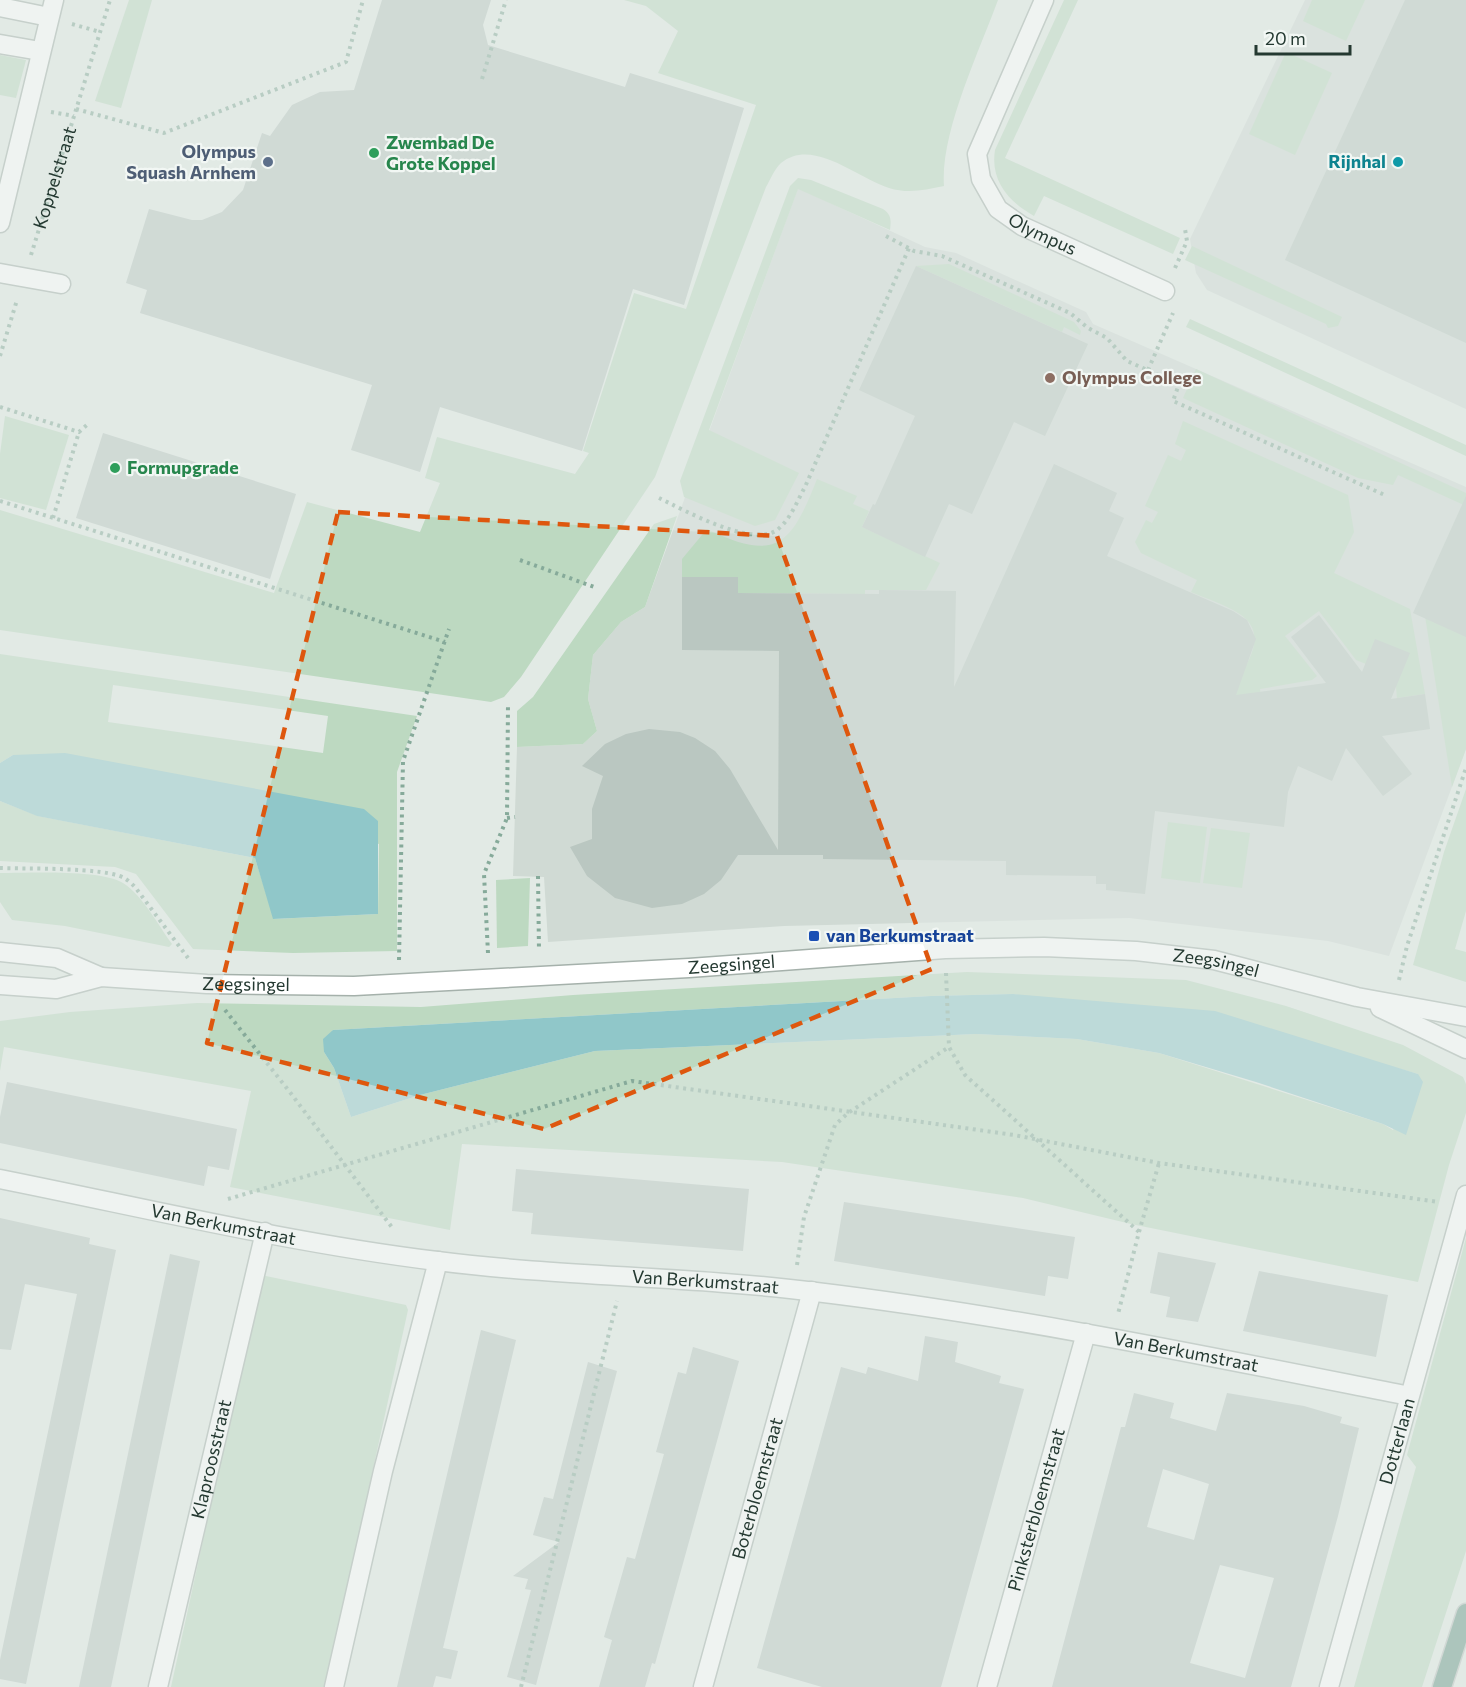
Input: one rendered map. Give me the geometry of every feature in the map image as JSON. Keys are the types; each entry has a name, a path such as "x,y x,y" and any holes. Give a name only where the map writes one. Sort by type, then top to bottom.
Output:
{"main road":[{"path":"1442,1687 1466,1613"}],"street":[{"name":"Olympus","path":"1044,0 977,154 981,179 998,209 1022,226 1165,291"},
{"path":"0,8 51,9 39,51 0,223"},
{"path":"0,44 39,51"},
{"path":"0,273 61,284"},
{"name":"Zeegsingel","path":"0,985 56,989 101,977 207,984 354,986 945,949 1044,947 1136,951 1214,960 1357,997 1466,1017"},
{"name":"Zeegsingel","path":"0,952 57,958 101,977"},
{"name":"Zeegsingel","path":"1357,997 1466,1049"},
{"name":"Van Berkumstraat","path":"0,1179 265,1232 438,1262 812,1291 1086,1333 1409,1396"},
{"name":"Dotterlaan","path":"1329,1687 1465,1200"},
{"name":"Klaproosstraat","path":"158,1687 265,1232"},
{"path":"334,1687 383,1471 438,1262"},
{"name":"Boterbloemstraat","path":"703,1687 812,1291"},
{"name":"Pinksterbloemstraat","path":"987,1687 1086,1333"}],"path":[{"name":"Koppelstraat","path":"0,357 110,0"},
{"path":"76,109 164,133 346,62 363,0"},
{"path":"482,79 506,0"},
{"path":"1165,291 1188,241 1185,229"},
{"path":"886,236 909,248 942,256 1070,312 1088,328 1107,338 1127,361 1179,384 1173,401 1388,496"},
{"path":"658,498 743,534 759,537 776,531 789,517 805,487 909,248"},
{"path":"1148,370 1166,330"},
{"path":"0,407 79,432"},
{"path":"53,518 79,432 89,423"},
{"path":"0,501 445,642"},
{"path":"520,560 597,588"},
{"path":"399,983 403,762 449,629"},
{"path":"490,978 484,874 507,818 508,704"},
{"path":"1394,1004 1407,946 1466,768"},
{"path":"507,818 515,817"},
{"path":"0,868 114,874 125,878 135,887 415,1258"},
{"path":"538,876 539,976"},
{"path":"946,979 949,1047 966,1075 1139,1232"},
{"path":"793,1289 804,1216 835,1125 848,1113 949,1047"},
{"path":"221,1201 632,1081 1037,1140 1159,1163 1465,1200"},
{"path":"1112,1338 1159,1163"},
{"path":"521,1687 623,1276"}],"highlighted area":[{"path":"338,512 777,536 932,969 544,1129 207,1043"}],"shaded area":[{"path":"1305,0 1466,0 1466,409 1207,290 1196,273 1190,239"},
{"path":"798,188 925,247 956,253 1086,312 1093,324 1466,487 1466,749 1389,956 1328,941 1129,918 784,926 548,942 544,877 513,876 517,747 583,744 597,731 588,699 593,655 621,622 645,607"}],"green space":[{"path":"129,0 152,0 121,108 95,101"},
{"path":"624,0 998,0 954,118 944,165 944,186 917,191 896,190 876,183 835,162 807,155 794,156 777,168 766,187 655,477 521,677 504,697 491,702 0,630 0,510 274,593 307,502 420,532 440,483 425,478 437,437 575,474 589,453 583,451 634,293 686,309 756,105 658,73 678,31 646,6"},
{"path":"1064,0 1078,0 1005,158 1180,238 1173,254 1044,196 1034,216 1009,197 999,181 995,171 995,150"},
{"path":"1312,0 1365,0 1346,41 1303,21"},
{"path":"1286,52 1332,73 1295,155 1249,134"},
{"path":"0,55 26,60 16,98 0,95"},
{"path":"798,178 811,180 883,209 891,221 890,230 798,189 709,430 799,473 775,520 755,526 684,497 680,481 790,186"},
{"path":"1192,246 1342,317 1338,326 1328,328 1326,324 1185,260"},
{"path":"949,264 1074,322 1081,331 1080,335 1064,327 1062,332 916,266"},
{"path":"1190,319 1466,445 1466,456 1186,327"},
{"path":"1196,369 1466,493 1466,506 1398,475 1393,485 1358,478 1183,398"},
{"path":"5,416 69,435 46,510 0,498 0,454"},
{"path":"1183,421 1348,495 1354,532 1334,573 1410,609 1425,694 1397,698 1396,687 1366,664 1356,660 1319,611 1285,636 1317,676 1312,680 1260,689 1263,721 1210,713 1247,664 1253,650 1254,636 1250,624 1233,610 1191,592 1197,580 1141,553 1135,542 1146,520 1152,523 1158,512 1145,506 1168,455 1181,461 1186,450 1175,444"},
{"path":"817,479 857,496 853,504 869,511 862,527 940,563 926,590 865,590 865,594 738,593 738,577 682,577 682,559 707,529 750,545 766,546 778,542 789,533 799,519"},
{"path":"677,516 645,607 621,622 593,655 588,699 597,731 583,744 517,747 517,711 533,697 654,524"},
{"path":"1425,616 1466,635 1466,749 1452,787"},
{"path":"0,654 417,716 397,772 397,951 293,953 193,949 136,874 115,867 0,861 0,801 38,816 255,858 274,919 378,914 379,844 13,755 0,763","holes":["113,685 328,716 323,753 108,722"]},
{"path":"1466,789 1466,911 1455,949 1466,952 1466,982 1413,965 1444,852"},
{"path":"1168,822 1207,827 1200,883 1161,878"},
{"path":"1211,828 1250,833 1242,888 1203,883"},
{"path":"0,873 82,874 123,883 150,911 172,944 169,947 65,926 12,920 0,902"},
{"path":"530,878 528,946 497,948 496,880"},
{"path":"967,972 1186,980 1286,1006 1403,1045 1463,1077 1466,1084 1466,1113 1449,1165 1418,1282 1131,1224 1023,1198 782,1162 462,1144 450,1230 230,1187 251,1091 4,1047 0,1071 0,1021 70,1012 197,1003 421,1007 573,995","holes":["1013,994 1358,1057 1418,1074 1393,1130 1383,1124 1159,1053 1077,1039 976,1034 595,1051 420,1095 351,1117 334,1068 324,1052 333,1030 931,996"]},
{"path":"1466,1238 1466,1551 1422,1687 1354,1687 1416,1467 1407,1455"},
{"path":"261,1275 406,1305 408,1310 325,1687 171,1687"}],"water":[{"path":"65,753 364,809 378,821 378,914 273,919 255,858 37,816 0,801 0,763 13,755"},
{"path":"1013,994 1215,1011 1418,1074 1423,1082 1406,1135 1383,1124 1159,1053 1077,1039 976,1034 595,1051 420,1095 351,1117 334,1068 324,1052 323,1039 333,1030 931,996"}],"building":[{"path":"382,0 491,0 483,25 488,45 625,87 630,73 744,108 684,305 633,289 582,451 440,407 420,472 351,450 372,385 140,313 147,290 126,283 149,209 192,220 202,220 222,212 243,190 262,133 270,136 292,105 320,92 354,90"},
{"name":"Rijnhal","path":"1405,0 1466,0 1466,343 1285,260"},
{"path":"916,266 1088,344 1045,436 1014,422 972,514 949,504 925,557 862,527 873,504 875,505 915,416 859,390"},
{"path":"103,433 296,494 270,579 76,518"},
{"path":"1054,464 1117,493 1109,511 1124,518 1107,556 1233,611 1247,620 1256,639 1236,695 1326,683 1291,637 1319,615 1362,672 1375,639 1410,653 1391,699 1425,694 1430,729 1382,736 1412,774 1383,796 1346,748 1332,781 1298,766 1288,792 1284,827 1155,811 1145,894 1106,890 1106,884 1096,884 1096,876 1006,875 1006,861 823,859 823,855 738,855 721,880 704,894 682,904 652,908 615,898 587,876 570,847 592,839 592,809 603,776 582,766 605,744 626,734 649,729 680,732 695,738 715,751 730,769 778,850 779,651 682,650 682,577 738,577 738,593 879,594 879,590 956,591 954,687"},
{"path":"1466,496 1466,637 1413,613"},
{"path":"7,1082 237,1129 229,1170 208,1166 204,1186 0,1143 0,1117"},
{"path":"516,1169 749,1189 743,1251 531,1234 533,1213 512,1211"},
{"path":"844,1202 1075,1237 1068,1279 1048,1276 1045,1296 834,1261"},
{"path":"0,1218 90,1238 89,1244 116,1250 26,1684 0,1679 0,1660 77,1294 25,1284 11,1350 0,1349"},
{"path":"1158,1252 1216,1263 1198,1322 1166,1317 1170,1297 1150,1293"},
{"path":"170,1254 200,1261 111,1687 79,1687"},
{"path":"1259,1271 1388,1295 1376,1357 1243,1331"},
{"path":"481,1330 516,1340 443,1648 458,1651 451,1679 436,1676 433,1687 397,1687"},
{"path":"925,1336 958,1342 955,1362 1001,1376 999,1383 1024,1389 941,1687 822,1687 757,1668 841,1367 866,1374 868,1367 918,1381"},
{"path":"693,1347 739,1361 717,1441 655,1664 652,1663 645,1687 599,1687 612,1640 604,1637 627,1557 635,1559 664,1454 656,1452 678,1372 686,1374"},
{"path":"588,1362 617,1371 536,1685 507,1677 531,1590 525,1589 528,1579 513,1576 559,1542 533,1535 544,1497 553,1499"},
{"path":"1134,1393 1174,1403 1170,1418 1216,1431 1227,1393 1304,1406 1342,1417 1340,1423 1359,1428 1338,1516 1291,1687 1052,1687 1121,1427 1125,1427","holes":["1163,1469 1209,1484 1194,1540 1147,1527","1220,1565 1274,1578 1245,1678 1190,1663"]}],"place":[{"name":"Zwembad De Grote Koppel","path":"374,153"},
{"name":"Olympus Squash Arnhem","path":"268,162"},
{"name":"Rijnhal","path":"1398,162"},
{"name":"Olympus College","path":"1050,378"},
{"name":"Formupgrade","path":"115,468"},
{"name":"van Berkumstraat","path":"814,936"}]}
